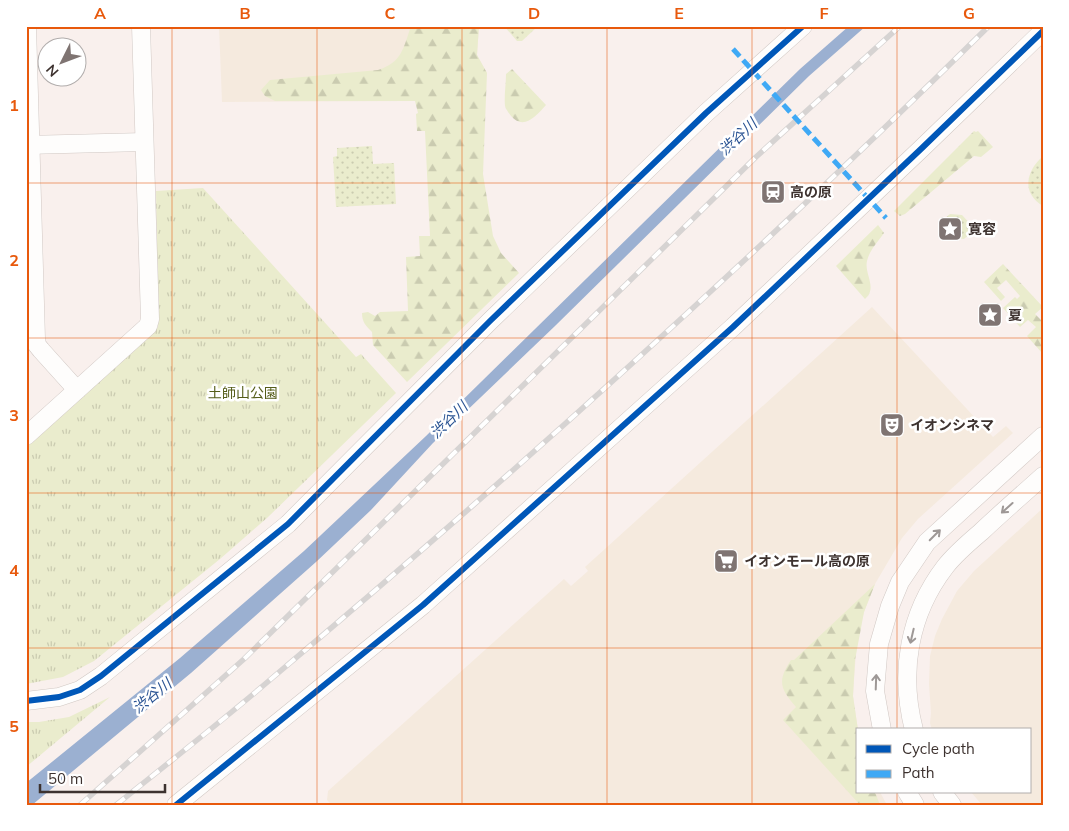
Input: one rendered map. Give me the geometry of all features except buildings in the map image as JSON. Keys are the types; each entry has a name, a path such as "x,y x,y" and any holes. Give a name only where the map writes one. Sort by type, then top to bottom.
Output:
{"street":[{"path":"26,26 28,145 37,345 77,390"},
{"path":"26,436 148,326 150,319 141,26"},
{"path":"26,701 59,697 80,690 101,676 288,524 490,321 706,113 803,26"},
{"path":"176,805 431,598 733,328 1043,31"},
{"path":"28,145 144,142"},
{"path":"882,728 875,691 879,644 890,606 900,582 927,542 1043,436"},
{"path":"914,728 907,698 906,669 912,631 924,599 949,562 1043,476"},
{"path":"908,794 915,805"},
{"path":"944,794 952,805"}],"shaded area":[{"path":"219,26 479,26 477,55 487,73 415,101 222,102"},
{"name":"イオンモール高の原","path":"872,307 993,437 1006,426 1013,433 918,519 902,538 875,584 864,612 857,640 853,696 858,728 856,728 856,794 881,794 887,805 332,805 327,800 328,791 564,579 571,586 588,571 585,567"},
{"path":"1043,508 1043,805 982,805 973,794 1032,794 1032,728 931,728 929,684 930,656 935,636 957,591 974,571"}],"green space":[{"path":"411,26 479,26 477,55 487,73 483,174 493,236 501,253 519,273 407,382 373,345 372,332 365,324 362,313 368,312 375,316 380,312 408,311 406,257 420,256 419,236 430,236 425,131 417,131 416,114 418,113 415,101 275,101 265,96 261,90 270,80 378,70 386,67 401,54"},
{"path":"504,26 538,26 522,41 517,41"},
{"path":"512,69 546,105 534,117 525,122 516,120 511,116 505,106 506,74"},
{"path":"974,131 978,131 993,147 981,157 974,156 905,214 900,216 894,211"},
{"path":"372,146 373,164 394,163 396,204 336,207 333,157 337,156 337,148"},
{"path":"1043,156 1043,206 1031,195 1028,182 1033,168"},
{"name":"土師山公園","path":"203,188 356,357 361,354 396,393 267,518 220,559 94,661 63,677 26,684 26,447 158,327 156,191"},
{"path":"950,214 962,215 975,229 964,239 951,237 939,223"},
{"path":"878,225 884,233 868,257 867,266 871,286 869,295 865,299 836,266"},
{"path":"1003,264 1043,307 1035,314 1043,322 1042,353 1027,336 1036,327 1028,320 1020,327 1003,308 1015,297 1017,299 1020,296 1006,280 997,288 1005,297 1001,301 984,282"},
{"path":"875,584 864,612 855,660 853,696 858,728 856,728 856,794 876,794 880,805 860,805 783,720 796,707 786,695 782,685 782,679 787,667 791,660 794,660"},
{"path":"110,697 26,767 26,722 39,722 69,717"}],"water":[{"name":"渋谷川","path":"849,26 866,26 809,76 433,443 371,510 316,562 191,673 32,805 26,805 26,783 180,658 304,551 426,436 800,69"}],"pier":[{"path":"440,418 450,430 440,440 429,428"}],"railway":[{"path":"80,805 244,659 756,157 900,26"},
{"path":"116,805 252,695 547,440 815,194 989,26"}],"marked path":[{"path":"733,49 886,218"}],"cycle path":[{"path":"26,701 59,697 80,690 101,676 288,524 490,321 706,113 803,26"},
{"path":"176,805 423,605 733,327 1043,31"}],"place":[{"name":"高の原","path":"773,192"},
{"name":"寛容","path":"950,229"},
{"name":"夏","path":"990,315"},
{"name":"イオンシネマ","path":"892,425"},
{"name":"イオンモール高の原","path":"726,561"}]}
